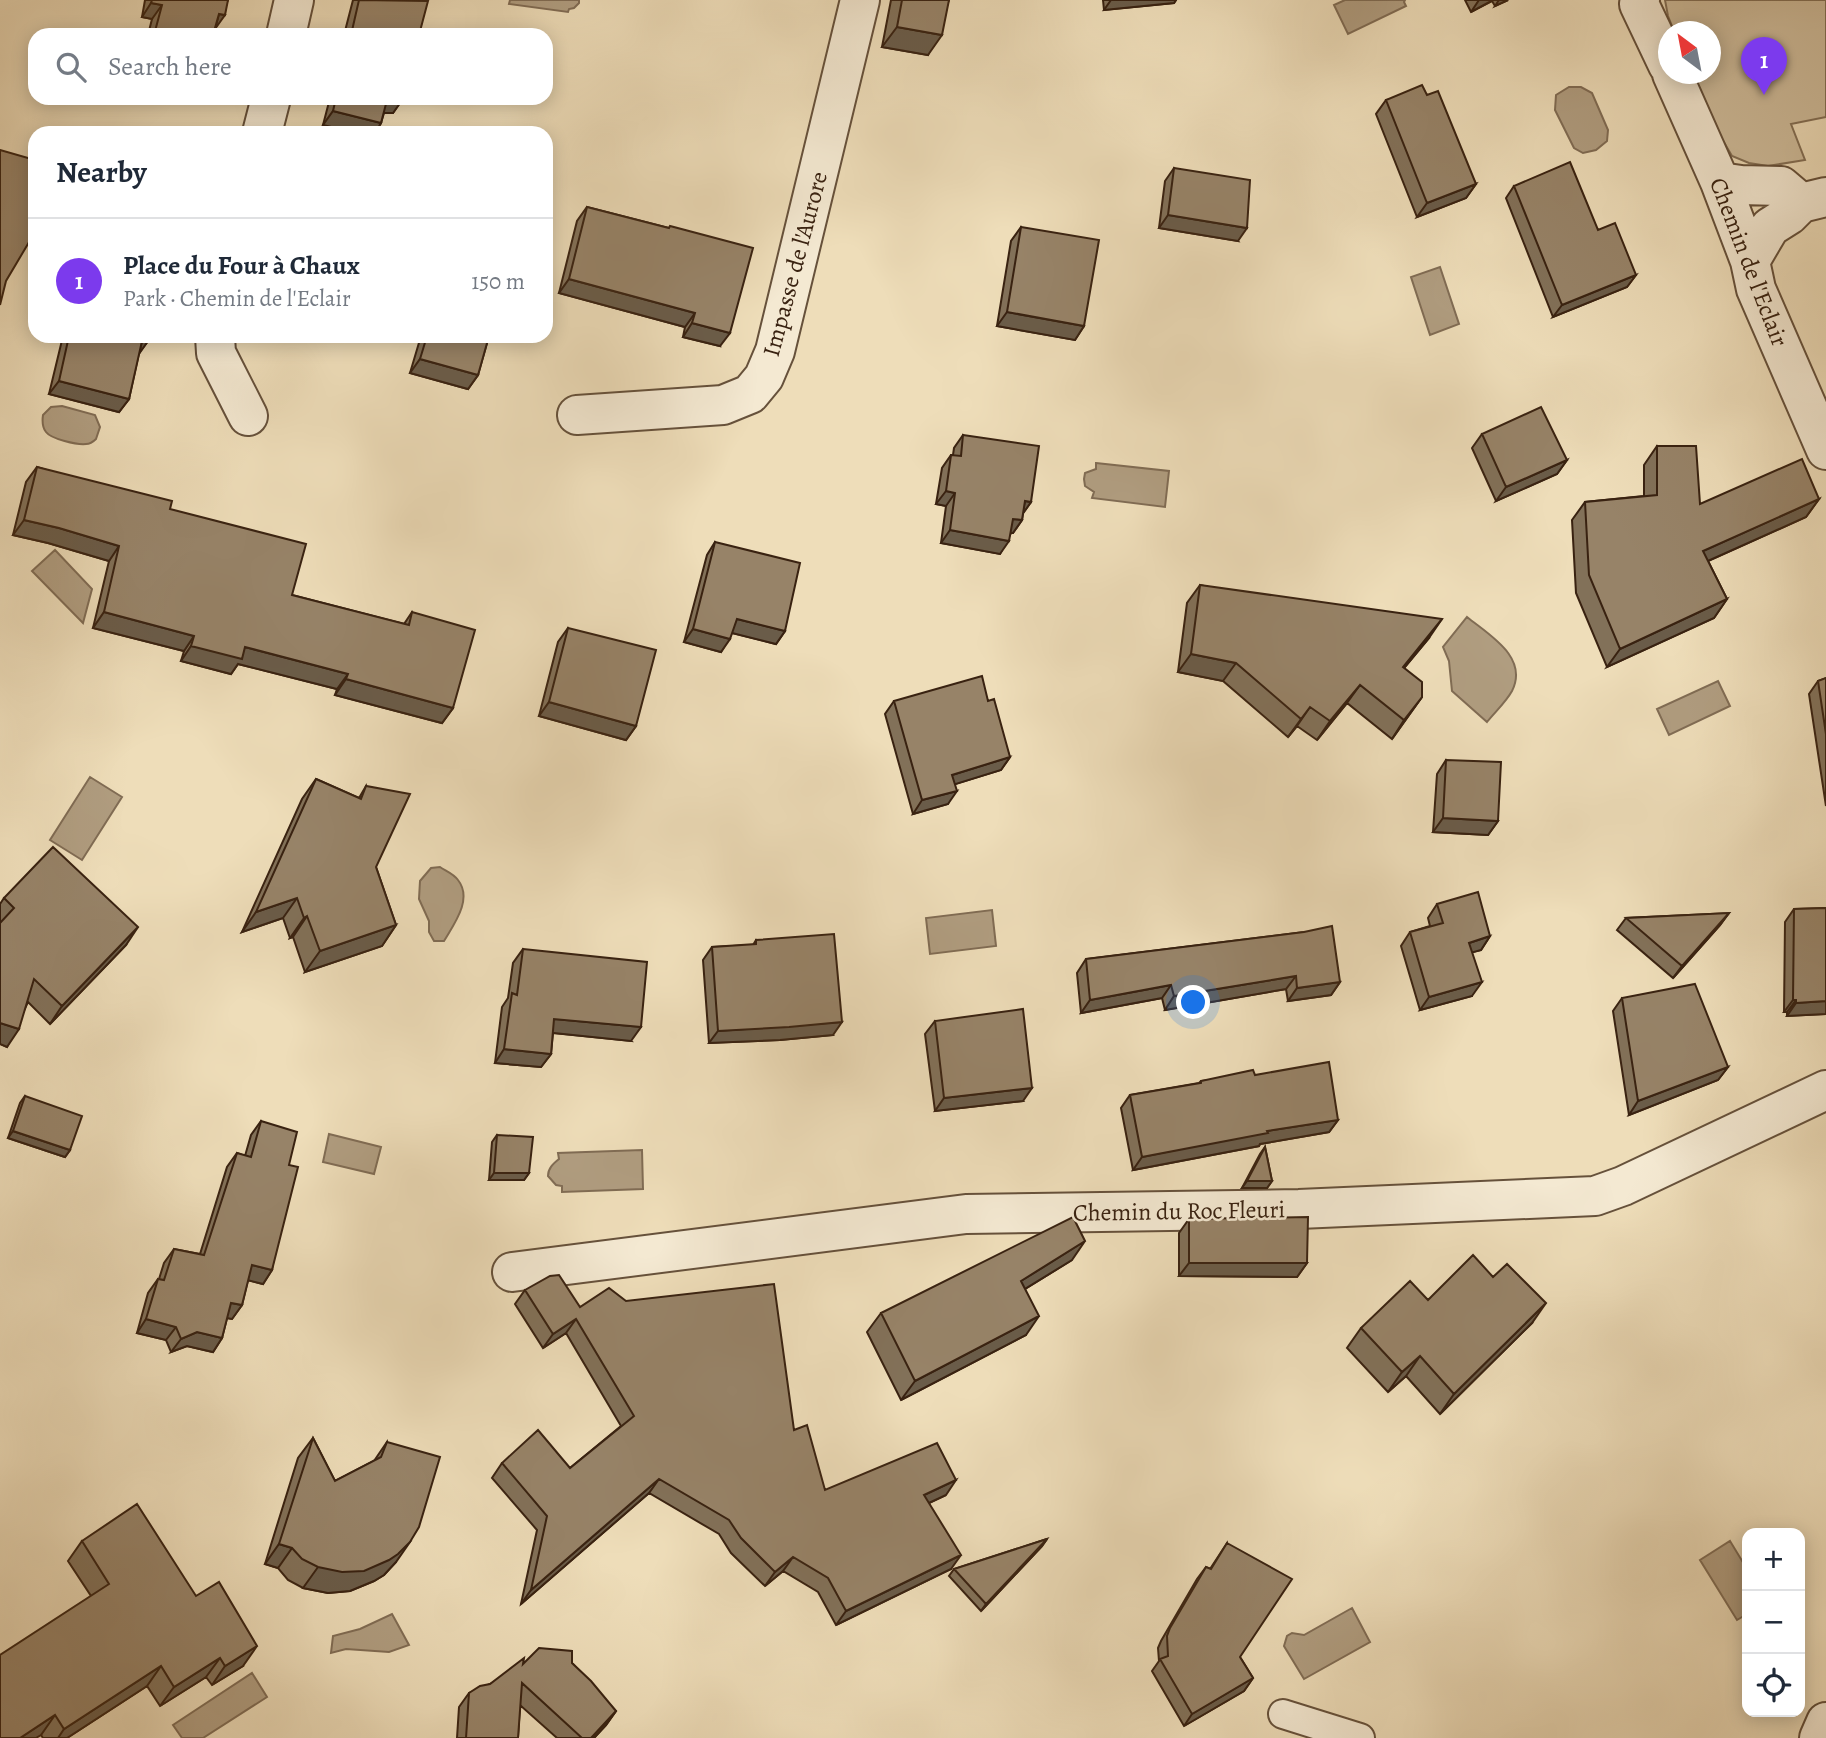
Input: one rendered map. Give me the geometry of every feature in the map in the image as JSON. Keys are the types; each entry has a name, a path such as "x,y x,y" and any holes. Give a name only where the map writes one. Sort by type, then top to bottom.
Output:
{"street":[{"path":"288,28 295,0"},
{"name":"Impasse de l'Aurore","path":"577,415 723,405 750,394 764,377 775,351 860,0"},
{"path":"1640,0 1639,4 1658,44"},
{"name":"Chemin de l'Eclair","path":"1676,84 1720,182 1750,261 1756,289 1826,450"},
{"path":"264,126 269,105"},
{"path":"1720,182 1781,186 1814,200"},
{"path":"1750,261 1770,227 1814,200"},
{"path":"215,343 216,353 248,416"},
{"name":"Chemin du Roc Fleuri","path":"512,1272 966,1214 1299,1209 1595,1196 1623,1186 1826,1090"},
{"path":"1819,1738 1826,1722"}],"lane":[{"path":"1283,1714 1360,1738"}],"shaded area":[{"path":"510,0 579,0 579,3 568,12 509,4"},
{"path":"1345,0 1405,0 1406,6 1348,34 1334,5"},
{"path":"1665,0 1826,0 1826,117 1791,124 1805,160 1768,166 1749,163 1732,156 1697,84 1721,84 1721,21 1670,21"},
{"path":"1569,87 1581,87 1592,93 1608,130 1607,141 1596,150 1583,153 1574,148 1555,110 1556,95"},
{"path":"1440,267 1459,324 1430,335 1411,277"},
{"path":"62,406 95,415 100,427 93,442 77,444 58,439 46,432 43,415 51,407"},
{"path":"1096,463 1169,471 1165,507 1092,498 1094,492 1085,486 1084,479 1085,473 1096,469"},
{"path":"55,550 92,589 83,623 32,571"},
{"path":"1467,617 1504,648 1515,668 1516,679 1512,691 1487,722 1452,691 1449,661 1443,647"},
{"path":"1718,681 1730,706 1669,735 1657,709"},
{"path":"90,777 122,797 82,860 50,840"},
{"path":"440,867 456,878 464,895 457,919 444,941 434,941 419,899 420,881 431,868"},
{"path":"992,910 996,946 930,954 926,918"},
{"path":"329,1134 381,1147 374,1174 323,1162"},
{"path":"642,1150 643,1189 562,1192 562,1186 556,1185 548,1176 550,1168 559,1159 558,1153"},
{"path":"1730,1541 1742,1561 1742,1617 1737,1620 1700,1560"},
{"path":"1352,1608 1370,1642 1304,1679 1284,1646 1287,1636 1292,1633 1304,1635"},
{"path":"392,1614 409,1645 389,1652 346,1649 331,1653 333,1636 360,1629"},
{"path":"252,1673 267,1697 203,1738 182,1738 173,1725"}],"building":[{"path":"152,0 228,0 225,15 219,14 215,28 156,28 162,5 151,3"},
{"path":"359,0 428,1 421,28 353,28"},
{"path":"902,0 949,0 942,35 897,27"},
{"path":"1422,85 1427,95 1438,91 1476,184 1427,203 1386,100"},
{"path":"334,105 386,105 381,123 333,111"},
{"path":"0,150 28,158 28,244 6,281 0,305"},
{"path":"1570,162 1598,230 1615,223 1636,275 1562,305 1514,186"},
{"path":"1174,168 1250,180 1247,228 1168,215"},
{"path":"587,207 753,248 730,333 692,323 695,313 569,279"},
{"path":"1021,227 1099,240 1084,326 1007,312"},
{"path":"67,343 142,343 129,399 59,381"},
{"path":"425,343 487,343 478,375 420,359"},
{"path":"1541,407 1567,460 1506,487 1482,434"},
{"path":"963,435 1039,446 1031,502 1025,501 1022,520 1013,519 1009,541 950,530 955,493 946,491 951,455 961,456"},
{"path":"1657,446 1696,446 1700,504 1802,459 1819,499 1703,551 1727,599 1620,649 1589,575 1585,502 1657,495"},
{"path":"37,467 172,501 170,509 306,544 292,595 409,625 412,612 475,630 453,708 346,679 348,674 245,647 242,659 191,646 194,636 104,612 119,546 24,520"},
{"path":"715,542 800,563 785,631 737,619 730,639 693,629"},
{"path":"1200,585 1442,619 1403,667 1422,682 1422,697 1404,720 1360,685 1330,721 1310,707 1301,719 1236,663 1191,654"},
{"path":"568,628 656,650 636,726 549,702"},
{"path":"982,676 988,701 994,699 1010,757 952,775 957,791 922,800 894,701"},
{"path":"1826,678 1826,734 1818,681"},
{"path":"1446,760 1501,762 1498,821 1443,818"},
{"path":"316,779 361,799 366,786 410,794 376,867 396,925 320,951 297,898 256,912"},
{"path":"53,847 138,927 62,1006 34,979 19,1029 0,1023 0,923 14,908 4,898"},
{"path":"1478,892 1490,936 1469,943 1482,982 1429,997 1410,932 1443,923 1437,904"},
{"path":"1826,908 1826,1001 1796,1003 1796,1000 1793,1000 1794,909"},
{"path":"1729,913 1682,966 1626,918"},
{"path":"1332,926 1340,982 1297,988 1296,976 1174,996 1171,985 1090,1000 1086,959 1304,932"},
{"path":"834,934 842,1022 718,1031 712,947 756,944 756,940"},
{"path":"523,949 647,962 641,1027 554,1019 551,1054 504,1049 512,993 517,995"},
{"path":"1695,984 1728,1067 1638,1101 1622,998"},
{"path":"1023,1009 1032,1088 944,1098 935,1021"},
{"path":"1329,1062 1338,1120 1267,1131 1268,1133 1142,1157 1130,1095 1201,1083 1253,1070 1255,1075"},
{"path":"25,1096 82,1116 70,1150 13,1131"},
{"path":"261,1121 297,1132 289,1165 298,1167 272,1270 252,1265 242,1305 231,1303 222,1338 197,1332 181,1339 176,1327 146,1319 158,1279 164,1280 174,1249 204,1255 237,1153 251,1157"},
{"path":"497,1135 533,1137 529,1173 494,1173"},
{"path":"1265,1147 1272,1181 1247,1181"},
{"path":"1073,1217 1085,1241 1021,1281 1039,1316 915,1381 881,1313"},
{"path":"1308,1217 1307,1263 1189,1263 1189,1219"},
{"path":"1473,1255 1493,1277 1507,1264 1546,1303 1454,1394 1420,1356 1402,1372 1361,1328 1410,1281 1428,1300"},
{"path":"559,1275 580,1307 609,1288 626,1301 774,1284 794,1430 807,1425 825,1490 937,1443 956,1480 924,1495 961,1555 846,1611 828,1578 793,1557 775,1572 741,1538 729,1520 659,1479 531,1590 547,1516 502,1463 538,1430 570,1468 634,1416 576,1319 553,1334 525,1290 550,1276"},
{"path":"313,1438 335,1481 381,1457 387,1442 440,1457 419,1527 410,1542 398,1554 364,1571 342,1572 318,1567 302,1559 292,1548 279,1544"},
{"path":"137,1504 196,1596 219,1582 257,1646 225,1666 220,1658 174,1687 161,1666 64,1729 55,1715 20,1738 0,1738 0,1655 109,1584 82,1541"},
{"path":"1047,1539 986,1604 954,1569"},
{"path":"1227,1543 1292,1579 1240,1657 1253,1678 1192,1714 1160,1659 1168,1656 1167,1636 1170,1628 1206,1567 1211,1569"},
{"path":"539,1648 572,1651 572,1663 616,1711 591,1738 582,1738 522,1683 518,1738 466,1738 469,1693 480,1686 490,1684 524,1658 523,1664"}],"place":[{"name":"Place du Four à Chaux","path":"1764,95"}]}
